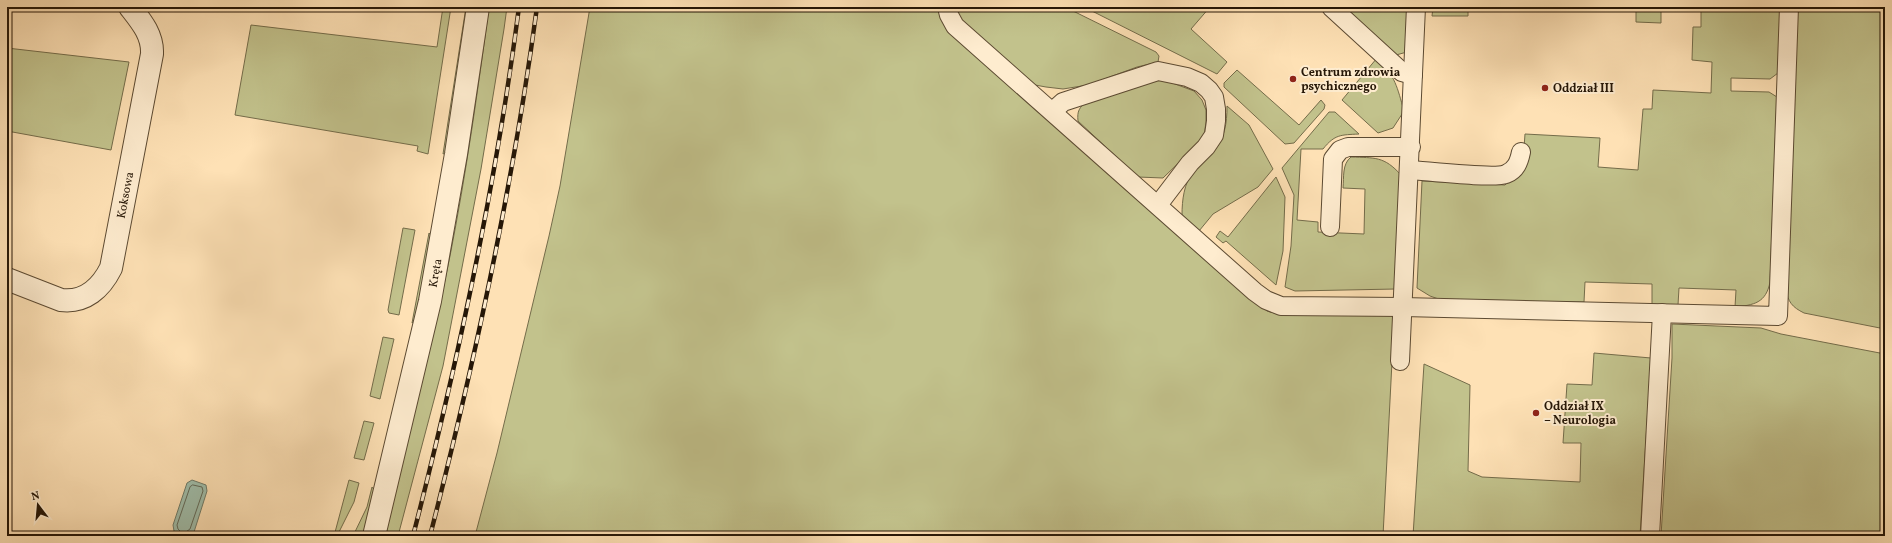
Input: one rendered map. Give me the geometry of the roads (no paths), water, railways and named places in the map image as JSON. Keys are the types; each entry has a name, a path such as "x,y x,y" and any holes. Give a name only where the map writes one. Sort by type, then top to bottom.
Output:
{"street":[{"name":"Koksowa","path":"7,279 61,300 70,301 78,300 97,290 105,281 111,268 153,45 130,7"},
{"name":"Kręta","path":"374,536 430,301 456,154 478,7"}],"lane":[{"path":"947,7 949,15 956,26 1255,292 1273,304 1281,306 1403,307 1778,316 1788,7"},
{"path":"1331,7 1402,72 1413,75"},
{"path":"1400,361 1410,170 1416,7"},
{"path":"1053,111 1063,102 1158,71 1187,77 1201,83 1209,90 1214,97 1216,109 1214,135 1206,147 1187,166 1158,205"},
{"path":"1330,227 1333,159 1340,150 1360,147 1411,147"},
{"path":"1410,170 1498,176 1512,170 1516,166 1521,152"},
{"path":"1650,536 1662,313"}],"water":[{"path":"192,480 206,485 207,491 194,532 184,536 174,531 173,525 187,483"}],"railway":[{"path":"413,536 430,470 474,273 499,141 519,7"},
{"path":"430,536 447,470 491,273 516,141 537,7"}],"place":[{"name":"Centrum zdrowia psychicznego","path":"1293,79"},
{"name":"Oddział III","path":"1545,88"},
{"name":"Oddział IX – Neurologia","path":"1536,413"}]}
